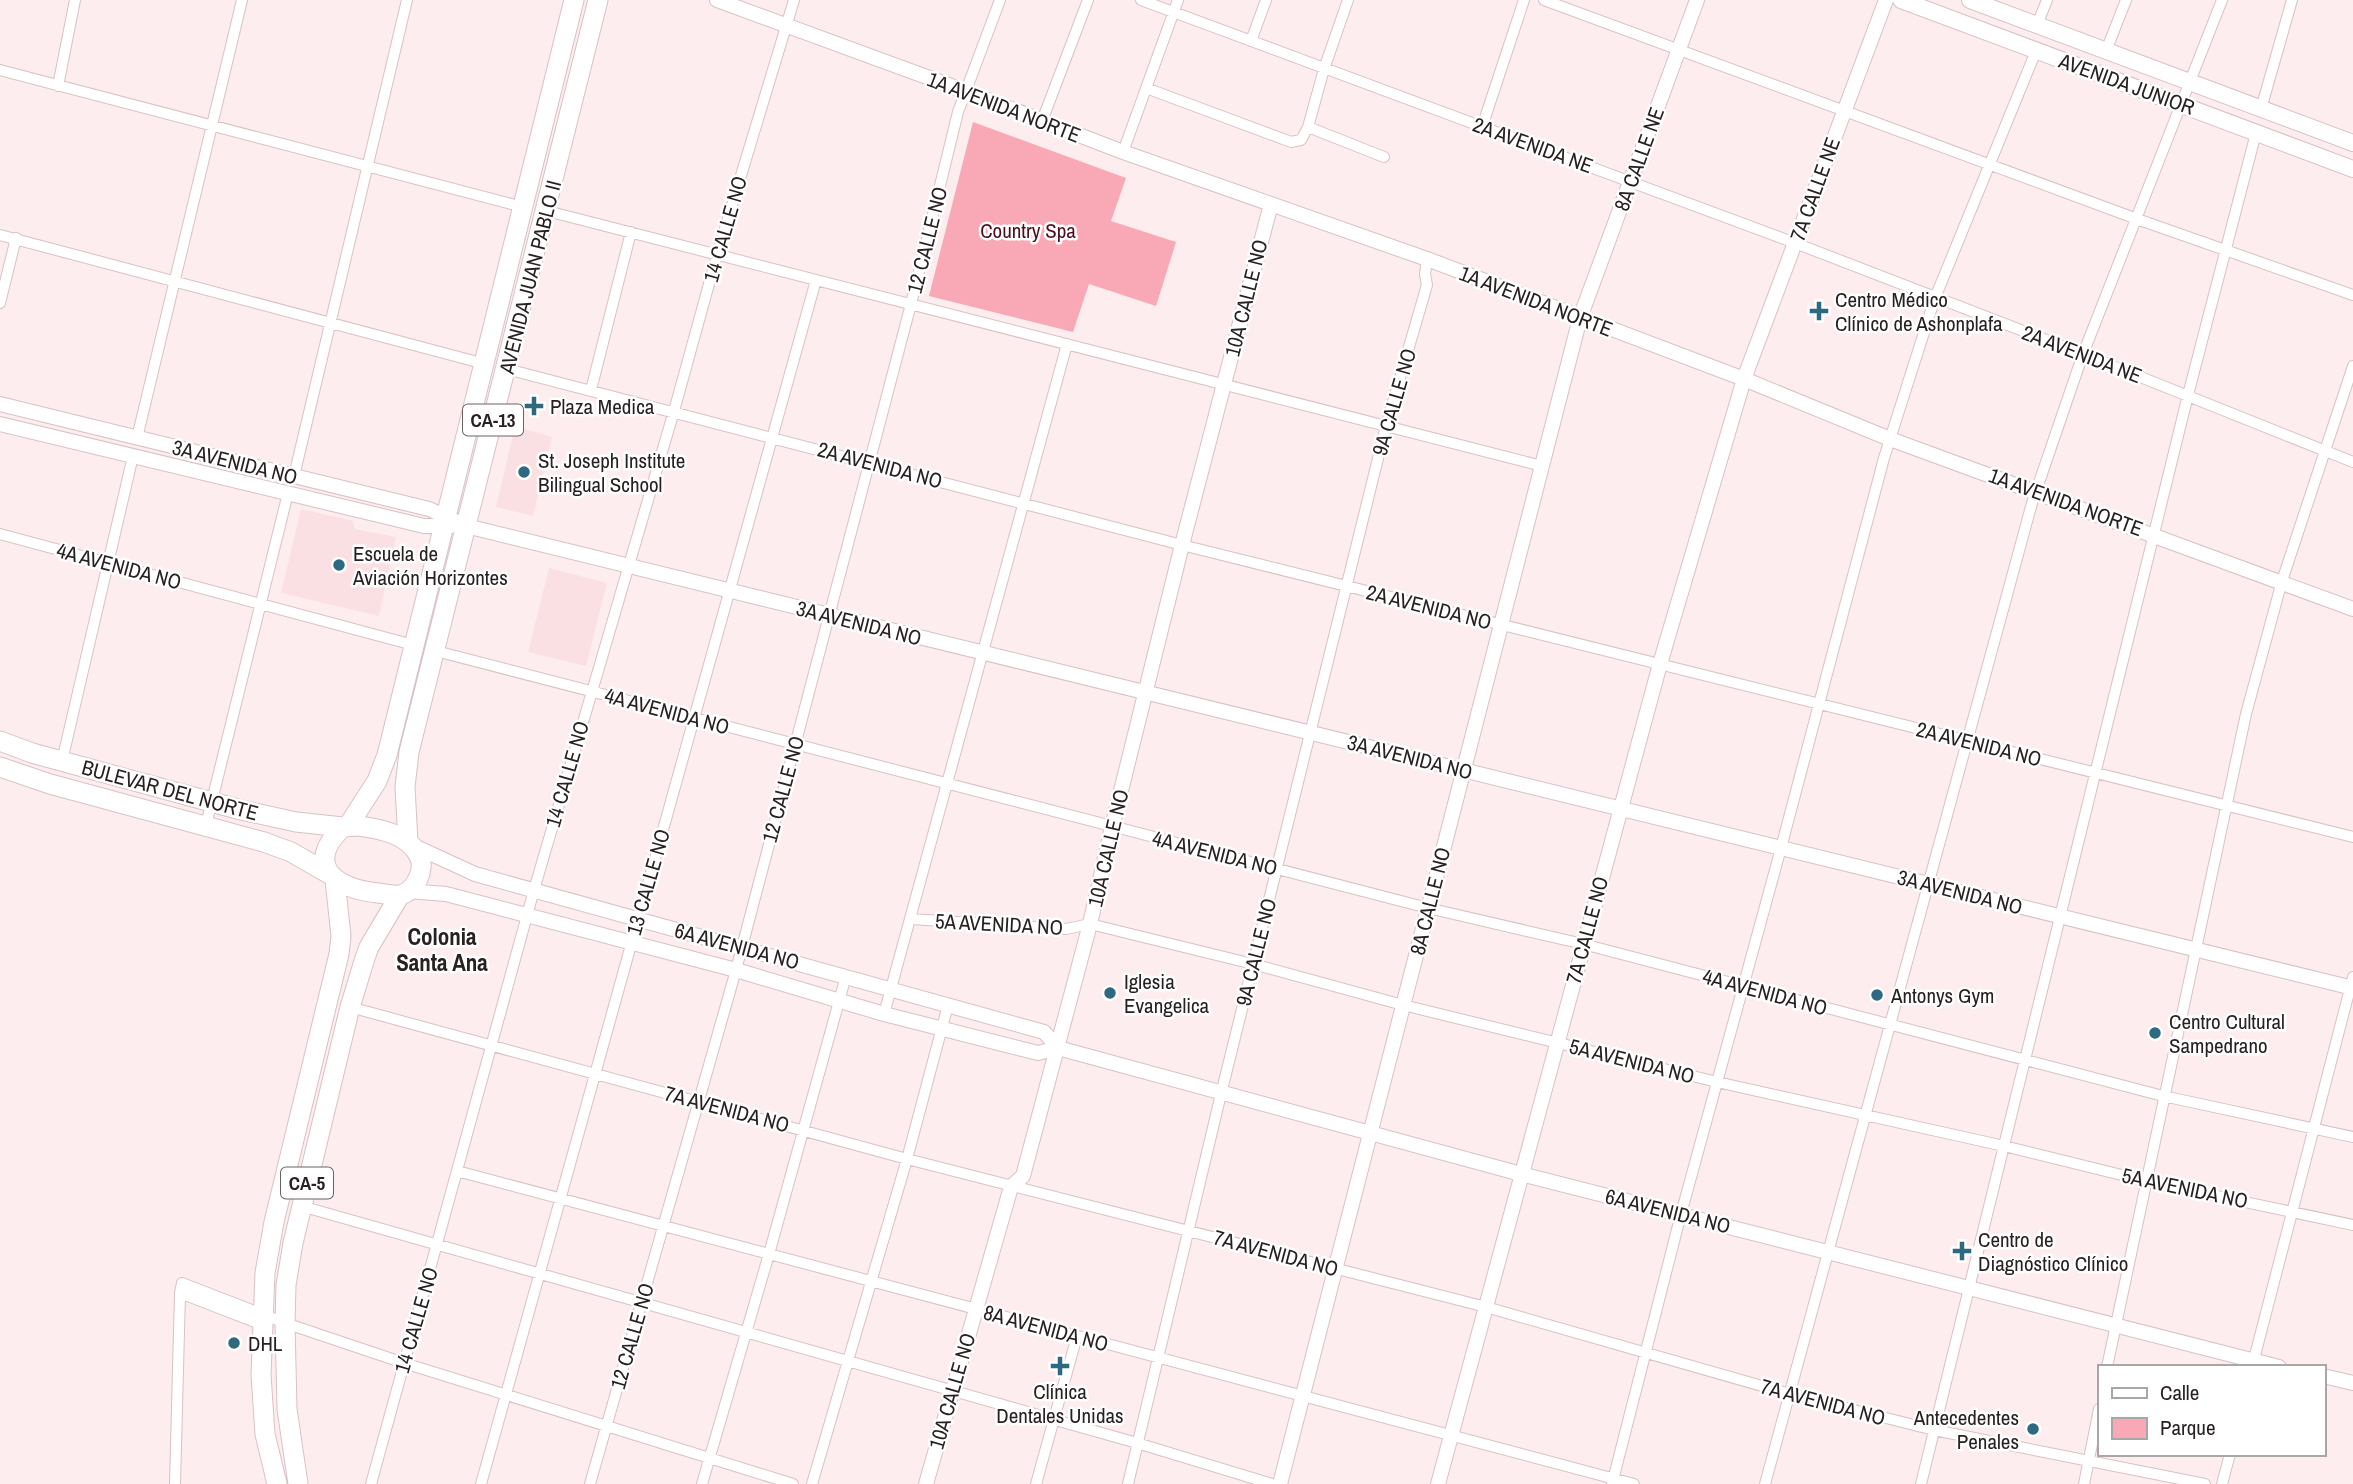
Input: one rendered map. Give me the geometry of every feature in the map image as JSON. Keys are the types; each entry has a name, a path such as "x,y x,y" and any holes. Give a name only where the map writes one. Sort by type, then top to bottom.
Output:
{"highway":[{"name":"AVENIDA JUAN PABLO II","path":"345,826 377,781 387,755 574,0"},
{"name":"AVENIDA JUAN PABLO II","path":"411,844 405,787 409,752 598,0"},
{"name":"BULEVAR DEL NORTE","path":"0,741 62,761 241,810 296,822 345,826"},
{"name":"BULEVAR DEL NORTE","path":"0,767 50,784 273,845 291,852 333,878"},
{"path":"345,826 383,831 411,844"},
{"name":"CA-5","path":"277,1484 265,1434 261,1375 265,1273 339,954 341,936 333,878 324,853 330,839 345,826"},
{"name":"CA-5","path":"298,1484 287,1409 286,1285 301,1206 350,1007 369,947 404,893 417,881 421,873 421,860 411,844"},
{"path":"333,878 354,890 404,893"},
{"path":"301,1206 295,1202 293,1196 305,1142 303,1108"}],"main road":[{"name":"AVENIDA JUNIOR","path":"1901,0 2353,169"},
{"name":"AVENIDA JUNIOR","path":"1970,0 2353,143"}],"street":[{"path":"58,86 75,0"},
{"path":"137,438 242,0"},
{"path":"294,476 407,0"},
{"name":"1A AVENIDA NORTE","path":"717,0 1123,152 1427,259 1745,379 1890,439 2353,609"},
{"name":"14 CALLE NO","path":"371,1484 534,890 717,255 794,0"},
{"name":"12 CALLE NO","path":"590,1484 742,948 911,304 958,112 999,0"},
{"path":"1042,121 1088,0"},
{"name":"2A AVENIDA NE","path":"1141,0 1630,181 1684,204 1795,243 2084,354 2353,462"},
{"path":"1123,152 1178,0"},
{"path":"1251,41 1266,0"},
{"path":"1146,88 1291,142 1301,140 1308,127 1324,69 1348,0"},
{"path":"1482,127 1524,0"},
{"path":"1544,0 2137,219 2353,295"},
{"name":"8A CALLE NE","path":"1580,318 1697,0"},
{"name":"7A CALLE NE","path":"1745,379 1886,0"},
{"path":"2037,25 2047,0"},
{"path":"2106,51 2126,0"},
{"path":"1765,1484 1966,741 2037,492 2084,354 2222,0"},
{"path":"2261,109 2292,0"},
{"path":"1613,1481 1681,1214 1890,439 1935,298 2036,51"},
{"path":"0,70 523,208"},
{"path":"1308,127 1384,157"},
{"path":"1921,1484 2188,396 2256,133"},
{"name":"10A CALLE NO","path":"926,1484 1011,1186 1023,1176 1058,1048 1181,545 1271,204"},
{"path":"547,211 1542,466"},
{"path":"591,390 631,232"},
{"path":"0,235 485,364"},
{"path":"0,303 16,238"},
{"name":"9A CALLE NO","path":"1128,1484 1346,586 1386,426 1427,285 1427,259"},
{"name":"13 CALLE NO","path":"481,1484 816,280"},
{"name":"8A CALLE NO","path":"1280,1484 1580,318"},
{"path":"884,1014 1067,344"},
{"path":"2107,1365 2246,713 2282,581 2353,366"},
{"name":"2A AVENIDA NO","path":"506,369 1181,545 2353,837"},
{"name":"7A CALLE NO","path":"1438,1484 1660,664 1745,379"},
{"name":"3A AVENIDA NO","path":"0,404 429,509 445,522"},
{"name":"3A AVENIDA NO","path":"0,424 424,526 445,522 466,526 2194,950 2352,984"},
{"path":"62,761 133,456"},
{"path":"206,825 288,493"},
{"name":"4A AVENIDA NO","path":"0,534 694,719 1428,908 1583,944 2163,1096 2353,1137"},
{"name":"6A AVENIDA NO","path":"411,844 475,874 1044,1032 1058,1048"},
{"name":"6A AVENIDA NO","path":"404,893 446,894 736,970 884,1014 1038,1053 1058,1048 1521,1174 2115,1325 2253,1364"},
{"name":"5A AVENIDA NO","path":"911,919 1066,929 1090,925 1717,1082 2004,1146 2146,1181 2353,1225"},
{"path":"702,1484 846,976"},
{"path":"2253,1364 2352,984"},
{"path":"812,1484 907,1159 948,1004"},
{"name":"7A AVENIDA NO","path":"350,1007 907,1159 1486,1307 1790,1394 1934,1430 2205,1484"},
{"name":"8A AVENIDA NO","path":"457,1171 1451,1435 1613,1481 1634,1484"},
{"path":"301,1206 1137,1443 1272,1484"},
{"path":"175,1484 181,1288 263,1319 285,1323 404,1363 793,1484"},
{"path":"1036,1484 1077,1336"},
{"path":"2325,1376 2353,1383"},
{"path":"2084,1484 2098,1414"},
{"path":"2222,1484 2229,1456"}],"shaded area":[{"name":"St. Joseph Institute Bilingual School","path":"515,426 552,437 533,516 496,507"},
{"name":"Escuela de Aviación Horizontes","path":"301,509 353,521 355,529 396,537 379,616 281,593"},
{"path":"549,568 607,583 586,666 528,652"}],"green space":[{"name":"Country Spa","path":"973,122 1126,178 1111,221 1176,242 1156,306 1089,284 1073,332 929,296"}],"place":[{"name":"Centro Médico Clínico de Ashonplafa","path":"1819,311"},
{"name":"Plaza Medica","path":"534,406"},
{"name":"St. Joseph Institute Bilingual School","path":"524,472"},
{"name":"Escuela de Aviación Horizontes","path":"339,565"},
{"name":"Iglesia Evangelica","path":"1110,993"},
{"name":"Antonys Gym","path":"1877,995"},
{"name":"Centro Cultural Sampedrano","path":"2155,1033"},
{"name":"Centro de Diagnóstico Clínico","path":"1962,1251"},
{"name":"DHL","path":"234,1343"},
{"name":"Clínica Dentales Unidas","path":"1060,1366"},
{"name":"Antecedentes Penales","path":"2033,1429"}],"district":[{"name":"Colonia Santa Ana","path":"442,949"}]}
